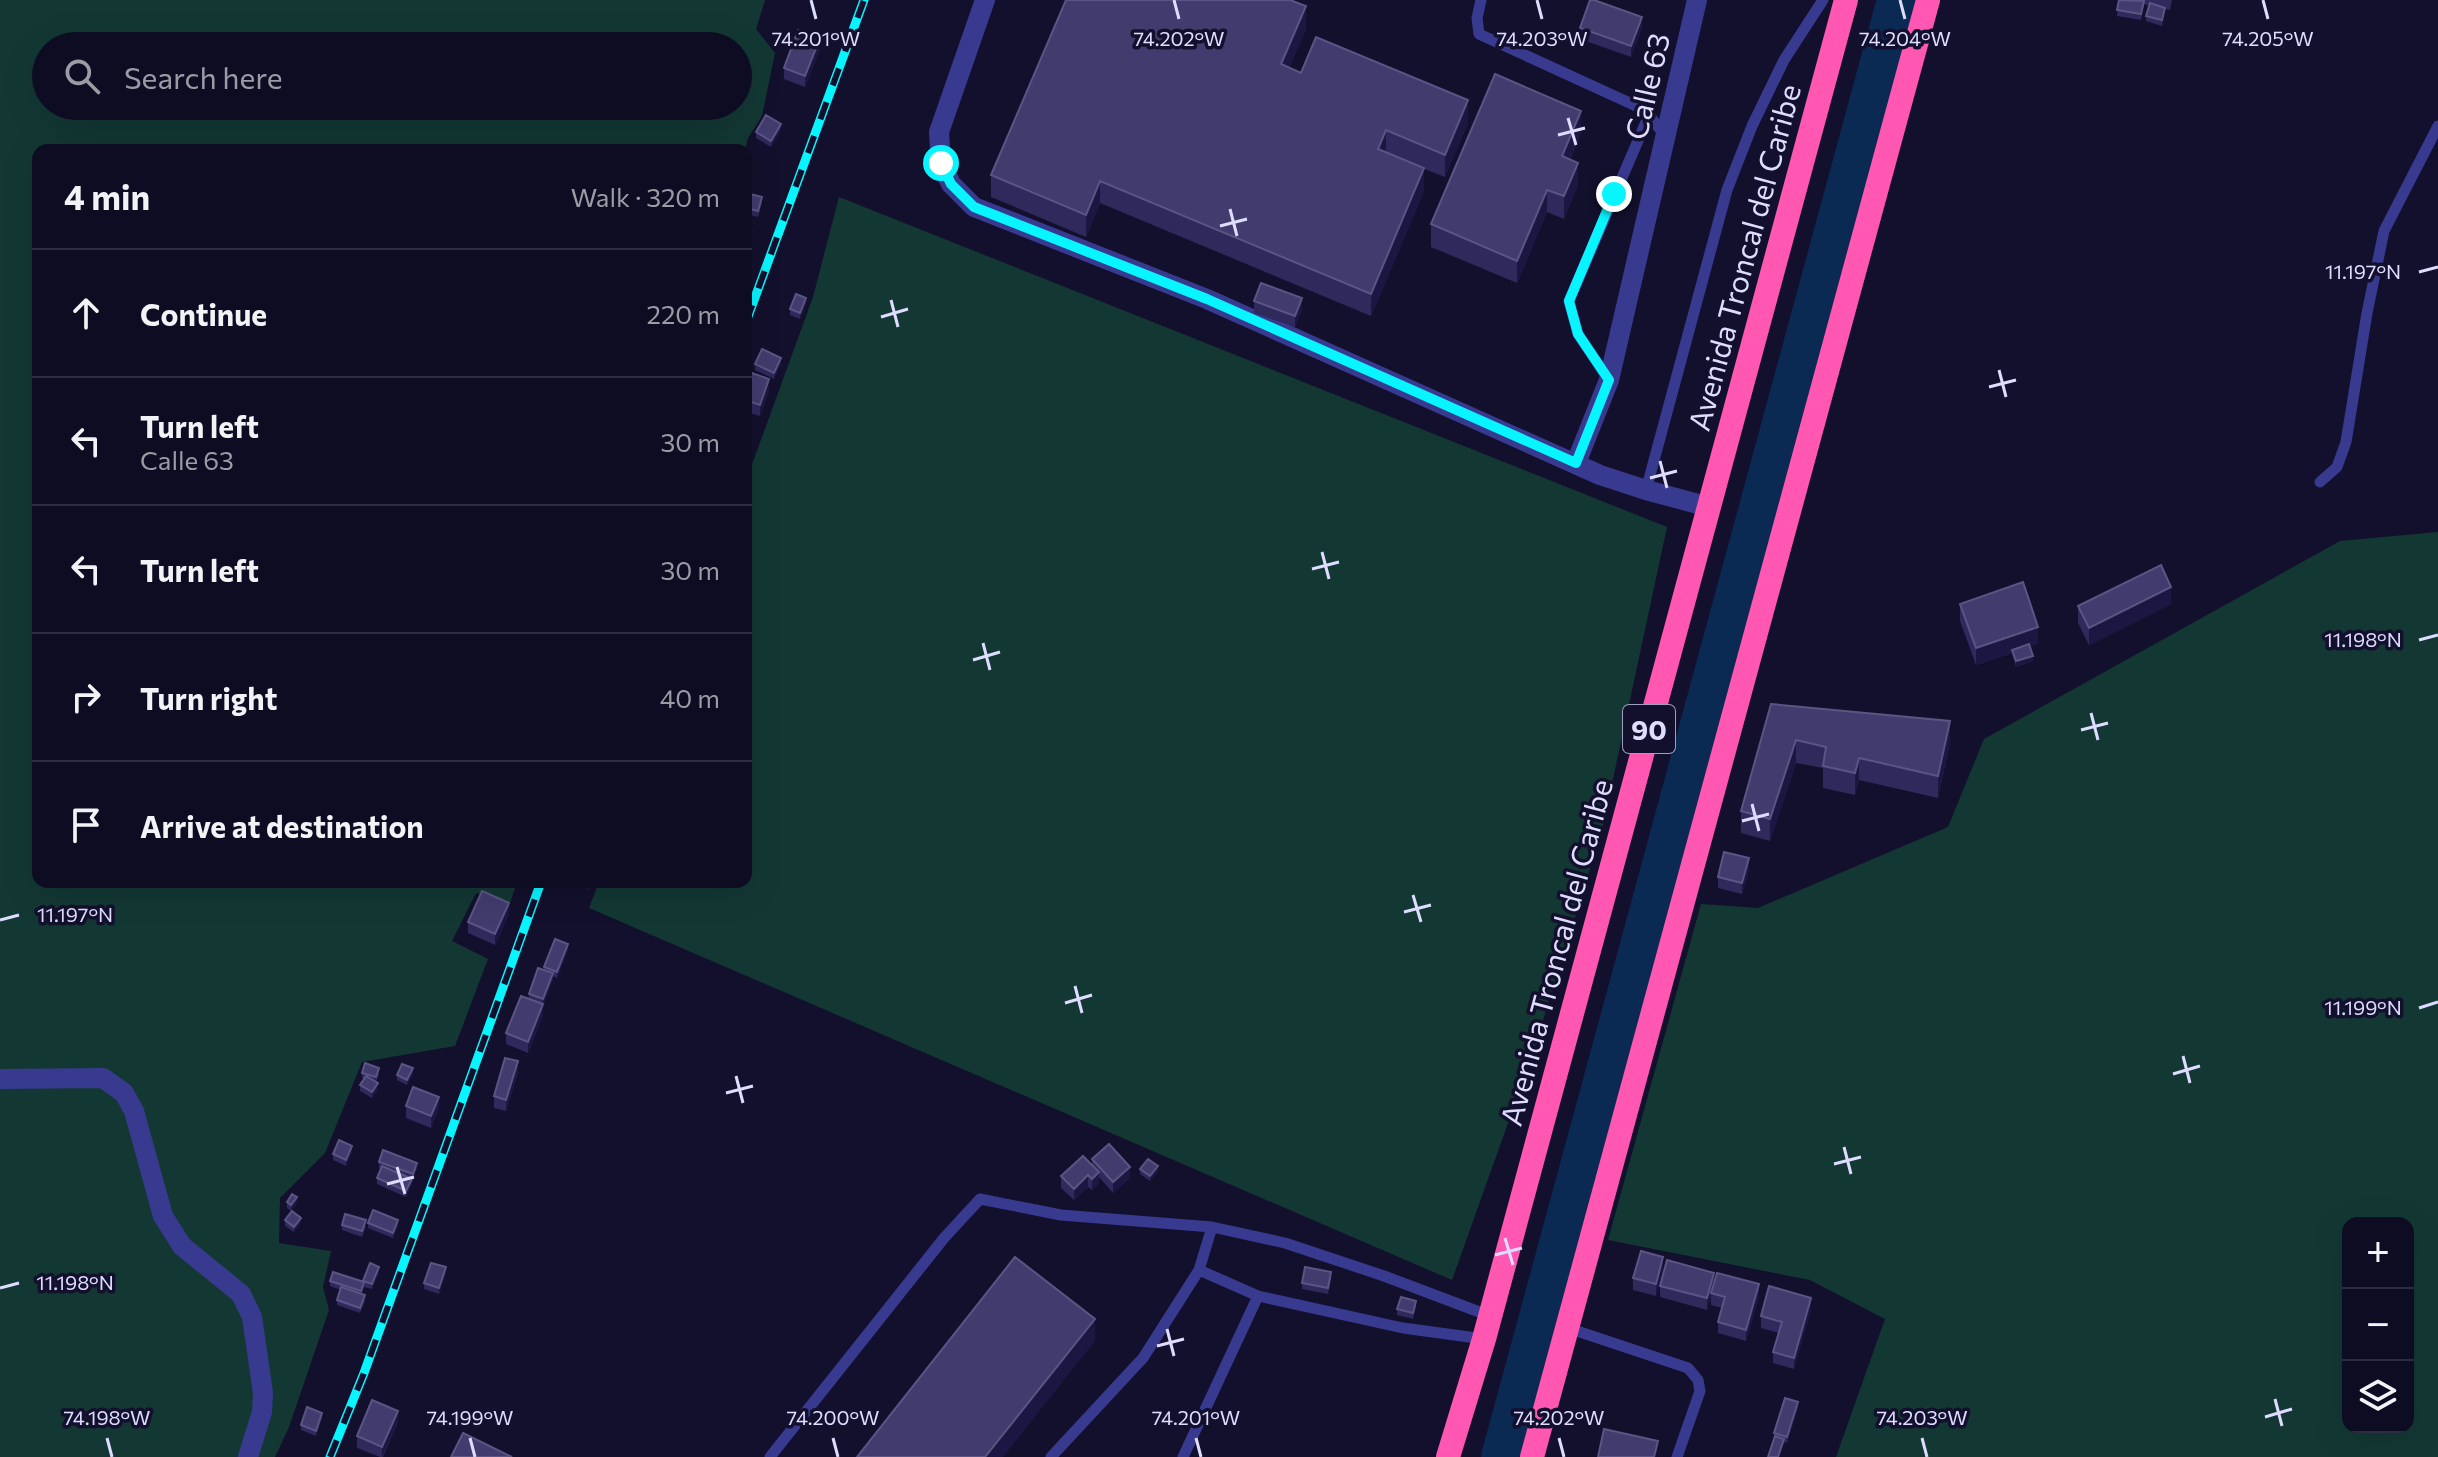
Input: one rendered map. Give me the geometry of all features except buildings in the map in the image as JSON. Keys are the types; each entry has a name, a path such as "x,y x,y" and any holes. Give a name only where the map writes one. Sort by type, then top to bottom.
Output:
{"highway":[{"name":"Avenida Troncal del Caribe","path":"1448,1457 1487,1327 1846,0"},
{"path":"1532,1457 1928,0"}],"street":[{"path":"985,0 939,132 941,163 951,184 974,207 1207,299 1576,463 1646,490 1709,507"},
{"name":"Calle 63","path":"1576,463 1609,380 1697,0"},
{"path":"0,1079 103,1078 124,1093 134,1111 163,1216 182,1246 241,1294 252,1317 263,1393 262,1412 248,1457"}],"lane":[{"path":"1481,0 1477,18 1479,34 1634,105 1649,115 1665,136"},
{"path":"1646,490 1727,190 1752,126 1784,60 1823,0"},
{"path":"1609,380 1578,334 1569,301 1649,115"},
{"path":"2320,482 2337,467 2346,442 2384,231 2438,126"},
{"path":"770,1457 944,1238 980,1199 1061,1215 1212,1227 1317,1252 1487,1327"},
{"path":"1051,1457 1143,1358 1199,1270 1212,1227"},
{"path":"1199,1270 1258,1296 1403,1328 1487,1327"},
{"path":"1183,1457 1258,1296"},
{"path":"1568,1328 1688,1368 1698,1380 1700,1391 1677,1457"}],"green space":[{"path":"0,0 765,0 756,29 775,53 762,116 746,144 32,144 32,888 515,888 510,903 476,893 452,941 488,959 455,1046 362,1062 325,1153 280,1198 279,1243 331,1251 323,1287 329,1310 289,1427 275,1457 0,1457"},
{"path":"839,197 1667,527 1602,830 1532,1056 1452,1280 589,908 597,888 752,888 752,465 813,297"},
{"path":"2438,532 2438,1457 1836,1457 1885,1319 1810,1280 1608,1240 1701,904 1758,908 1948,827 1984,739 2340,541"}],"waterway":[{"path":"1500,1457 1896,0"}],"railway":[{"path":"752,306 864,0"},
{"path":"330,1457 364,1373 539,888"}],"route":[{"path":"941,163 951,184 974,207 1207,299 1576,463 1609,380 1578,334 1569,301 1614,194"}]}
